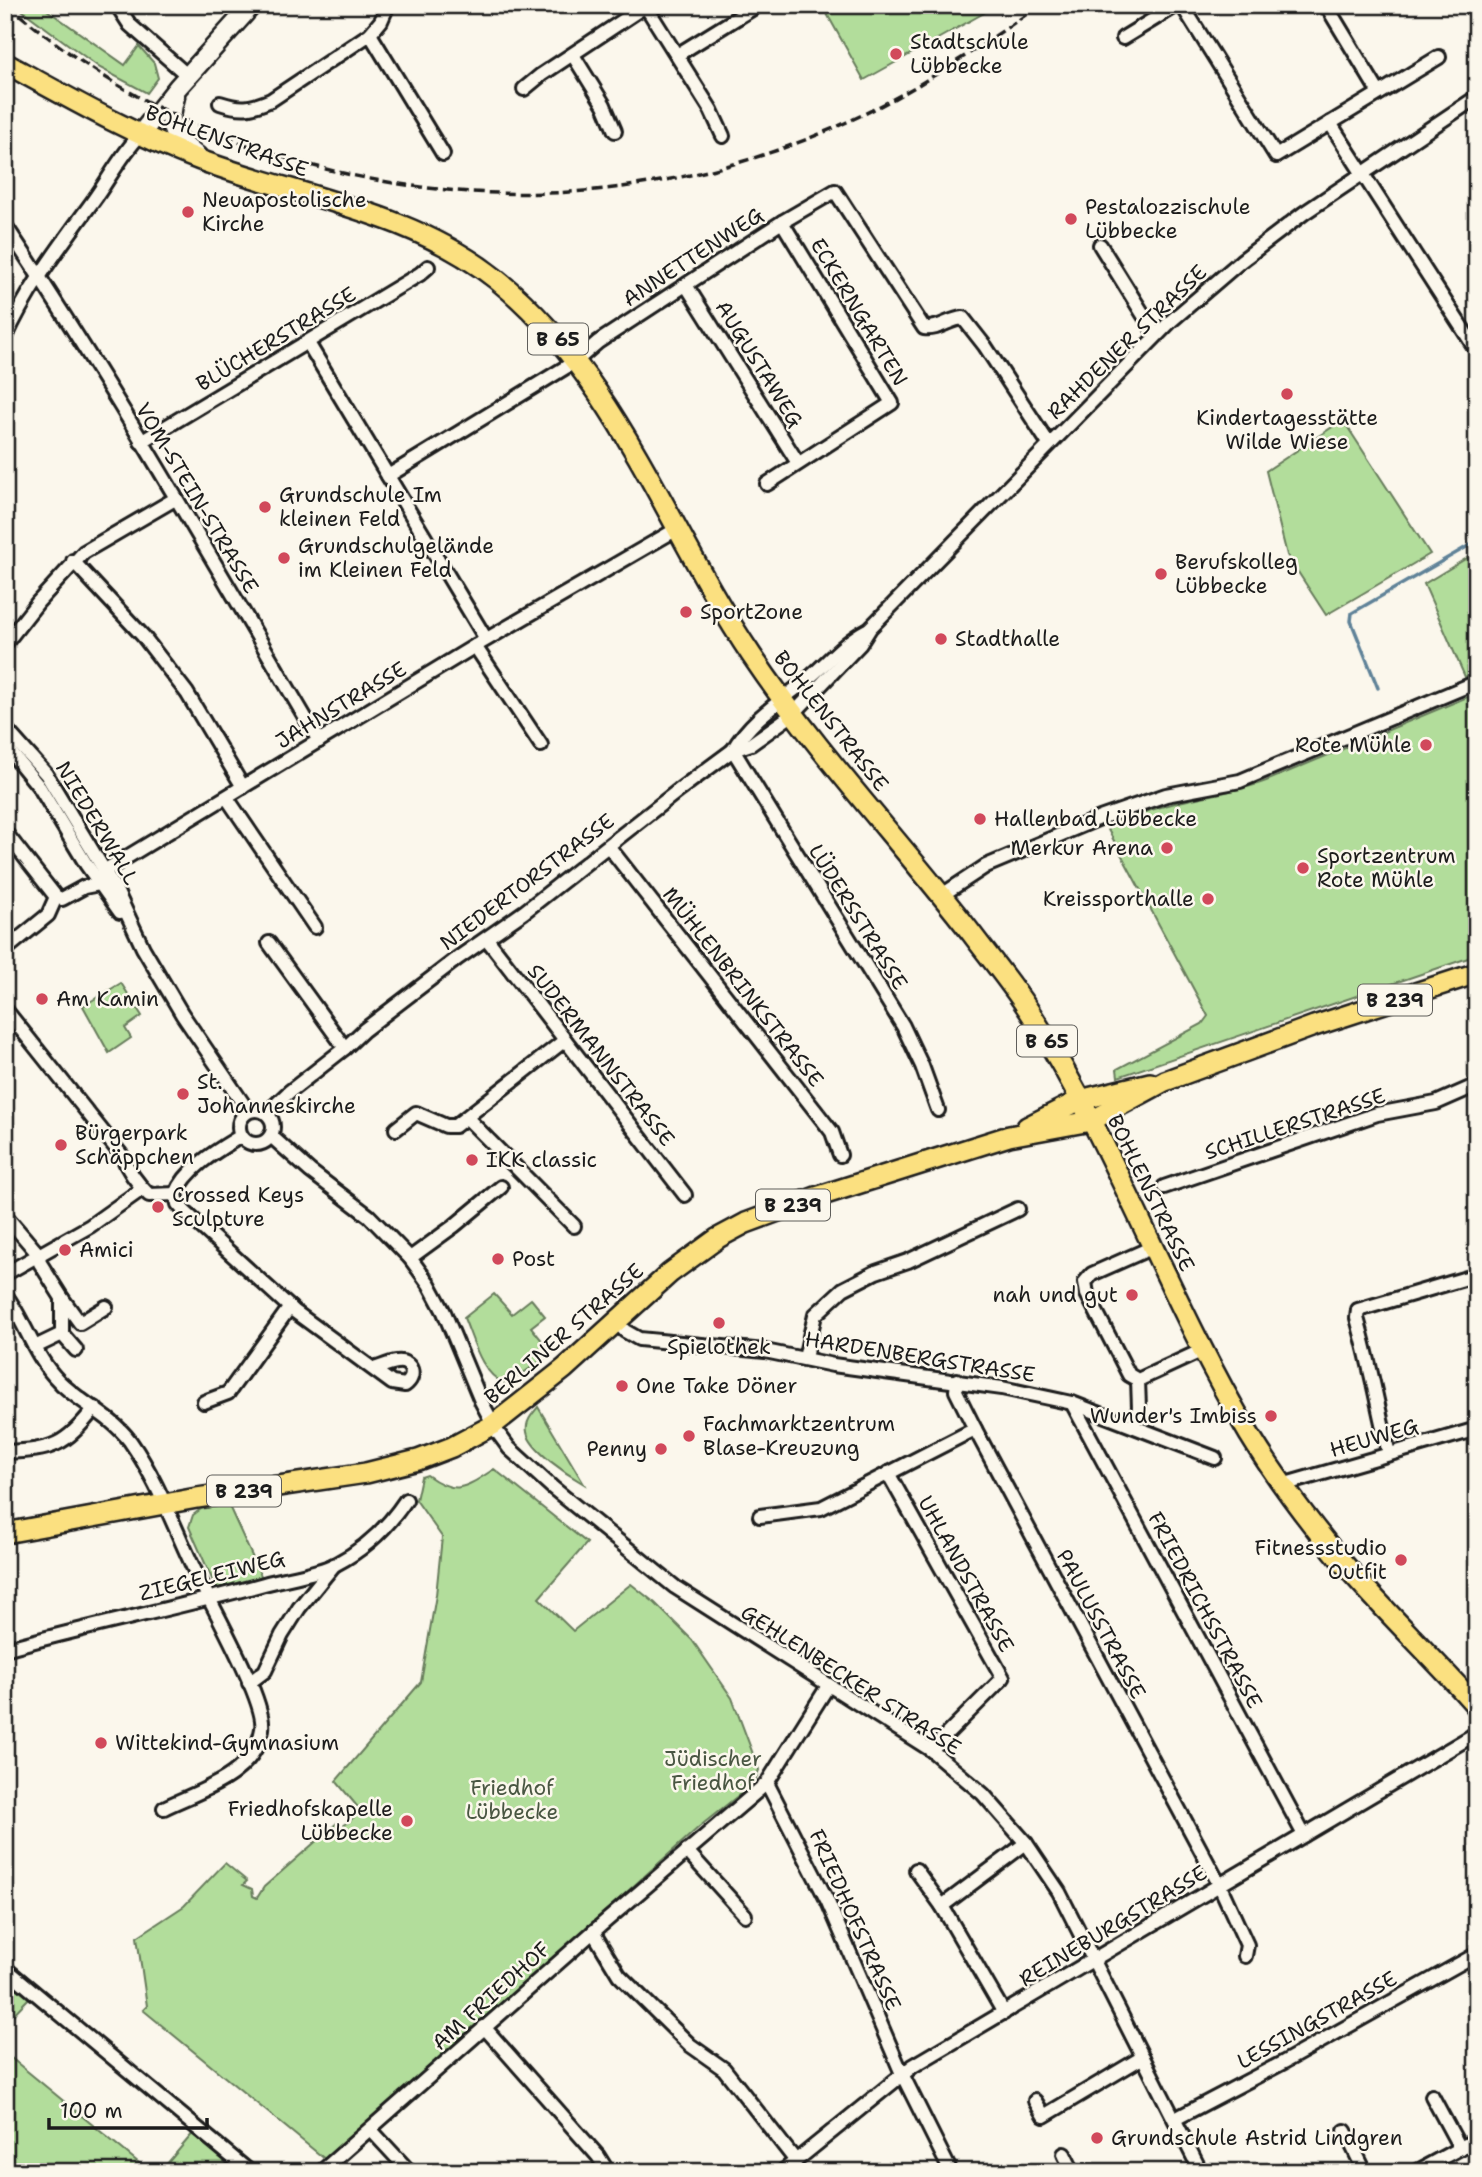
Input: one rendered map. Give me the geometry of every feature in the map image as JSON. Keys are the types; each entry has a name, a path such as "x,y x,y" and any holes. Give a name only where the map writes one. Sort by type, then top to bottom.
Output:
{"main road":[{"name":"BOHLENSTRASSE","path":"5,62 140,135 204,161 375,216 428,236 488,273 515,294 542,321 576,361 610,410 722,610 768,679 793,714 942,895 1019,996 1091,1121 1203,1350 1252,1440 1282,1485"},
{"name":"BERLINER STRASSE","path":"1009,1136 1080,1100 1164,1081 1314,1026 1477,973"},
{"name":"BERLINER STRASSE","path":"5,1534 166,1503 366,1473 430,1456 493,1425 564,1369 670,1273 718,1238 746,1223 816,1197 1009,1136 1091,1121 1164,1081"},
{"name":"B 65","path":"1282,1485 1345,1565 1477,1707"}],"street":[{"path":"117,5 130,25 183,82"},
{"path":"5,339 40,276 126,150 252,5"},
{"path":"220,103 238,109 256,107 271,100 370,34 381,21 388,5"},
{"path":"677,55 758,5"},
{"path":"1124,38 1179,5 1276,156 1439,57"},
{"path":"1326,5 1379,93"},
{"path":"524,89 645,6 711,110 723,136"},
{"path":"370,34 443,154"},
{"path":"573,55 604,105 615,131"},
{"path":"183,82 170,113 170,125 180,142 204,161"},
{"name":"RAHDENER STRASSE","path":"793,714 818,691 870,628 1156,335 1249,255 1361,173 1477,97"},
{"path":"1329,123 1477,351"},
{"name":"ANNETTENWEG","path":"388,476 576,361 598,342 782,222 835,191"},
{"name":"ECKERNGARTEN","path":"835,191 924,328 933,329 954,319 963,318 985,346 1049,444"},
{"name":"ECKERNGARTEN","path":"767,484 892,403 782,222"},
{"name":"VOM-STEIN-STRASSE","path":"5,225 40,276 319,741"},
{"path":"1100,244 1156,335"},
{"name":"BLÜCHERSTRASSE","path":"141,442 421,274 428,267"},
{"name":"AUGUSTAWEG","path":"687,285 798,463"},
{"path":"308,342 388,476 541,745"},
{"path":"5,644 84,552 175,499"},
{"name":"JAHNSTRASSE","path":"104,871 481,643 677,529"},
{"path":"74,561 143,636 187,693 243,787"},
{"name":"RAHDENER STRASSE","path":"793,714 808,679 854,637 870,628"},
{"path":"942,895 986,866 1100,818 1166,795 1240,781 1477,682"},
{"name":"NIEDERTORSTRASSE","path":"733,750 743,733 793,714"},
{"name":"NIEDERTORSTRASSE","path":"267,1113 364,1030 458,958 487,939 733,750 751,744 793,714"},
{"name":"NIEDERWALL","path":"5,728 46,774 115,888 143,948"},
{"name":"NIEDERWALL","path":"5,745 40,788 182,1014 248,1111"},
{"name":"LÜDERSSTRASSE","path":"733,750 903,1027 922,1066 938,1110"},
{"path":"227,798 315,927"},
{"path":"5,832 56,897 62,899 84,887 99,884"},
{"name":"MÜHLENBRINKSTRASSE","path":"609,846 832,1132 840,1155"},
{"path":"5,950 48,915 56,897"},
{"name":"SUDERMANNSTRASSE","path":"487,939 685,1195"},
{"path":"269,943 345,1048"},
{"path":"5,1009 123,1157 142,1189 149,1195 176,1194"},
{"path":"396,1129 416,1112 446,1126 455,1126 565,1040"},
{"name":"SCHILLERSTRASSE","path":"1164,1187 1377,1114 1436,1103 1477,1085"},
{"path":"248,1111 267,1113 274,1125 271,1136 262,1143 247,1142 241,1136 240,1121 248,1111"},
{"path":"467,1118 574,1226"},
{"path":"241,1136 213,1154 181,1182 176,1194 178,1203 290,1307 374,1369"},
{"path":"271,1136 310,1171 369,1216 410,1258 429,1284 443,1312 493,1425"},
{"path":"410,1258 501,1187"},
{"path":"5,1274 90,1226 142,1189"},
{"path":"805,1358 815,1315 843,1289 1017,1209"},
{"path":"5,1215 39,1255 40,1263 80,1323 106,1307"},
{"path":"1138,1380 1129,1375 1087,1294 1085,1282 1092,1274 1153,1247"},
{"path":"1389,1454 1356,1314 1362,1308 1477,1275"},
{"path":"5,1294 38,1353 63,1386 118,1426 131,1444 166,1503 257,1700 263,1727 254,1751 243,1767 164,1808"},
{"path":"62,1298 62,1334 76,1350"},
{"path":"204,1402 228,1393 290,1307"},
{"name":"HARDENBERGSTRASSE","path":"616,1321 625,1331 639,1339 765,1351 833,1366 957,1380 1072,1403 1215,1458"},
{"path":"38,1353 62,1334"},
{"path":"1138,1380 1203,1350"},
{"name":"PAULUSSTRASSE","path":"957,1380 956,1391 975,1429 1219,1884 1247,1945 1245,1956"},
{"path":"1133,1425 1139,1408 1138,1380"},
{"name":"FRIEDRICHSSTRASSE","path":"1072,1403 1304,1836"},
{"path":"5,1452 34,1451 61,1442 72,1436 95,1408"},
{"name":"GEHLENBECKER STRASSE","path":"493,1425 509,1448 553,1489 659,1576 931,1750 983,1794 1026,1843 1059,1892 1201,2172"},
{"path":"760,1516 821,1508 975,1429"},
{"name":"HEUWEG","path":"1282,1485 1477,1429"},
{"name":"UHLANDSTRASSE","path":"888,1473 1003,1678 931,1750"},
{"name":"ZIEGELEIWEG","path":"5,1649 74,1630 209,1600 334,1565 374,1539 394,1518 406,1500"},
{"path":"250,1683 265,1671 282,1635 299,1608 334,1565"},
{"name":"AM FRIEDHOF","path":"321,2172 767,1783 828,1686"},
{"name":"REINEBURGSTRASSE","path":"782,2172 913,2066 1477,1733"},
{"name":"FRIEDHOFSTRASSE","path":"767,1783 828,1902 903,2076 951,2172"},
{"path":"942,1906 1026,1843"},
{"path":"688,1850 745,1915"},
{"path":"916,1870 942,1906 1004,2013"},
{"path":"593,1932 619,1975 690,2045 724,2068 796,2161"},
{"name":"LESSINGSTRASSE","path":"1175,2119 1284,2062 1477,1954"},
{"path":"5,1968 250,2172"},
{"path":"484,2028 598,2156 608,2172"},
{"path":"1035,2101 1044,2116 1143,2057"},
{"path":"1432,2096 1460,2148"},
{"path":"371,2130 410,2172"},
{"path":"1345,2131 1365,2172"},
{"path":"1416,2172 1477,2139"},
{"path":"1064,2154 1073,2172"}],"green space":[{"path":"15,5 40,5 125,65 139,46 154,63 158,78 147,93 100,68"},
{"name":"Stadtschule Lübbecke","path":"822,5 991,5 993,8 864,80"},
{"path":"1343,420 1430,554 1326,615 1287,555 1266,471"},
{"path":"1477,552 1477,672 1465,677 1424,584"},
{"name":"Sportzentrum Rote Mühle","path":"1477,693 1477,955 1118,1077 1117,1069 1202,1024 1208,1016 1106,826 1170,804 1266,781"},
{"path":"121,983 142,1016 125,1028 131,1038 109,1053 83,1006"},
{"path":"494,1294 512,1314 532,1300 545,1316 531,1327 552,1353 504,1383 489,1372 484,1364 464,1318"},
{"path":"538,1407 584,1484 551,1461 530,1439 527,1425"},
{"name":"Friedhof Lübbecke","path":"494,1469 587,1543 539,1598 573,1631 631,1584 655,1603 692,1640 732,1698 759,1770 754,1783 699,1827 326,2160 143,2010 147,2006 137,1937 184,1906 225,1863 247,1881 243,1885 252,1889 253,1896 257,1898 264,1887 337,1823 341,1828 361,1811 336,1781 421,1682 436,1595 442,1537 416,1500 421,1477 427,1475 446,1486 461,1487"},
{"path":"228,1504 263,1580 222,1591 216,1588 189,1527 193,1515 201,1509"},
{"path":"5,1978 30,1997 5,2023"},
{"path":"5,2053 150,2172 5,2172"},
{"path":"194,2132 242,2172 160,2172"}],"waterway":[{"path":"1378,688 1351,621 1352,613 1477,541"}],"railway":[{"path":"8,5 66,51 128,91 172,114 254,147 338,172 423,187 509,193 595,190 680,177 765,155 847,122 898,97 970,53 1040,5"}],"place":[{"name":"Stadtschule Lübbecke","path":"896,54"},
{"name":"Neuapostolische Kirche","path":"188,212"},
{"name":"Pestalozzischule Lübbecke","path":"1071,219"},
{"name":"Kindertagesstätte Wilde Wiese","path":"1287,394"},
{"name":"Grundschule Im kleinen Feld","path":"265,507"},
{"name":"Grundschulgelände im Kleinen Feld","path":"284,558"},
{"name":"Berufskolleg Lübbecke","path":"1161,574"},
{"name":"SportZone","path":"686,612"},
{"name":"Stadthalle","path":"941,639"},
{"name":"Rote Mühle","path":"1426,745"},
{"name":"Hallenbad Lübbecke","path":"980,819"},
{"name":"Merkur Arena","path":"1167,848"},
{"name":"Sportzentrum Rote Mühle","path":"1303,868"},
{"name":"Kreissporthalle","path":"1208,899"},
{"name":"Am Kamin","path":"42,999"},
{"name":"St. Johanneskirche","path":"183,1094"},
{"name":"Bürgerpark Schäppchen","path":"61,1145"},
{"name":"IKK classic","path":"472,1160"},
{"name":"Crossed Keys Sculpture","path":"158,1207"},
{"name":"Amici","path":"65,1250"},
{"name":"Post","path":"498,1259"},
{"name":"nah und gut","path":"1132,1295"},
{"name":"Spielothek","path":"719,1323"},
{"name":"One Take Döner","path":"622,1386"},
{"name":"Wunder's Imbiss","path":"1271,1416"},
{"name":"Fachmarktzentrum Blase-Kreuzung","path":"689,1436"},
{"name":"Penny","path":"661,1449"},
{"name":"Fitnessstudio Outfit","path":"1401,1560"},
{"name":"Wittekind-Gymnasium","path":"101,1743"},
{"name":"Friedhofskapelle Lübbecke","path":"407,1821"},
{"name":"Grundschule Astrid Lindgren","path":"1097,2138"}],"park label":[{"name":"Jüdischer Friedhof","path":"713,1771"}]}
